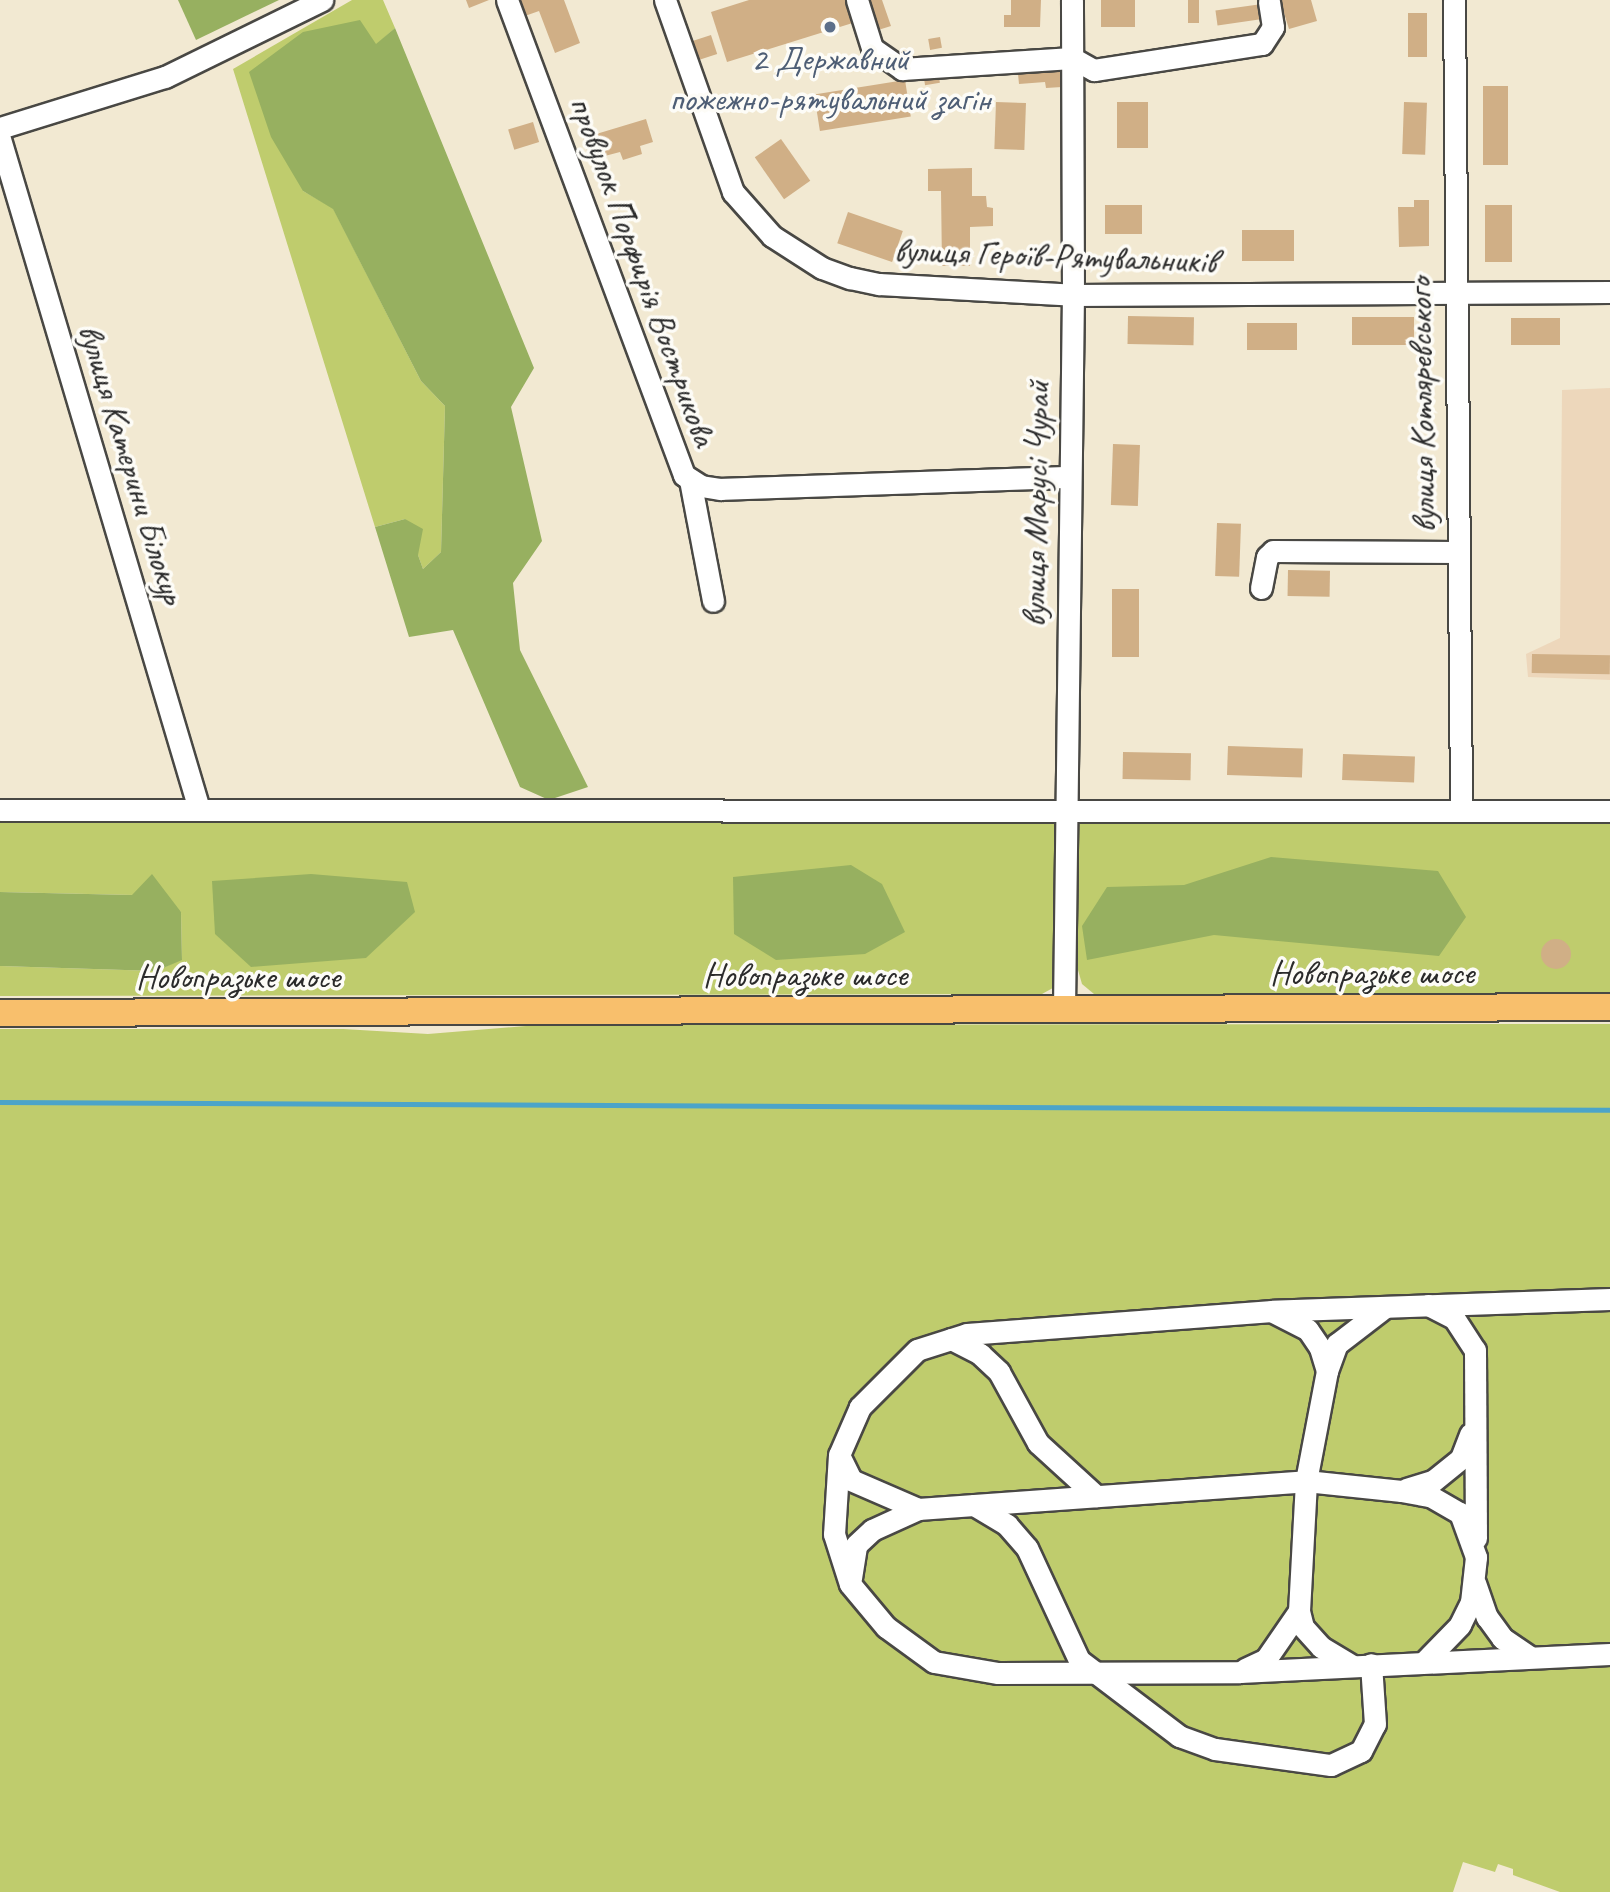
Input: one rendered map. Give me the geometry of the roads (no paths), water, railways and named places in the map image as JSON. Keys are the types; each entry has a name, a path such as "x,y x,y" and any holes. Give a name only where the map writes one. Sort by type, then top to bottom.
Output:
{"main road":[{"name":"Новопразьке шосе","path":"0,1013 1610,1007"}],"street":[{"path":"0,128 165,77 322,0"},
{"name":"провулок Порфирія Вострикова","path":"507,0 678,467 690,480 722,489 1069,477"},
{"name":"вулиця Героїв-Рятувальників","path":"666,0 733,192 772,236 822,268 879,284 1073,295 1453,295 1610,292"},
{"path":"857,0 872,48 902,69 1072,58 1094,70 1262,44 1273,27 1269,1"},
{"name":"вулиця Марусі Чурай","path":"1063,1009 1073,295 1072,0"},
{"name":"вулиця Котляревського","path":"1454,0 1453,295 1461,810"},
{"name":"вулиця Катерини Білокур","path":"0,139 199,809"},
{"path":"690,480 713,601"},
{"path":"1261,587 1267,557 1273,551 1457,552"},
{"path":"0,810 1064,814 1610,811"},
{"path":"1610,1299 1423,1303 1272,1311 967,1334 917,1350 860,1407 839,1455 834,1534 850,1584 886,1627 934,1661 998,1673 1240,1672 1610,1654"},
{"path":"1423,1303 1454,1318 1475,1350 1475,1583 1460,1625 1425,1661"},
{"path":"1361,1665 1321,1647 1303,1627 1299,1611 1306,1481 1327,1371 1338,1343 1359,1323 1389,1305"},
{"path":"1272,1311 1308,1330 1320,1348 1327,1371"},
{"path":"951,1339 980,1354 999,1372 1038,1443 1096,1496"},
{"path":"1401,1490 1433,1482 1461,1458 1474,1426"},
{"path":"839,1455 851,1480 918,1509"},
{"path":"850,1584 856,1545 872,1530 918,1509 1306,1481 1401,1490 1430,1496 1460,1513 1476,1557"},
{"path":"974,1505 1007,1525 1027,1548 1065,1634 1091,1672 1179,1736 1215,1749 1331,1765 1361,1751 1376,1724 1361,1665"},
{"path":"1475,1583 1488,1617 1502,1638 1529,1656"},
{"path":"1240,1672 1266,1659 1299,1611"}],"waterway":[{"path":"0,1102 1610,1110"}],"place":[{"name":"2 Державний пожежно-рятувальний загін","path":"830,27"}]}
